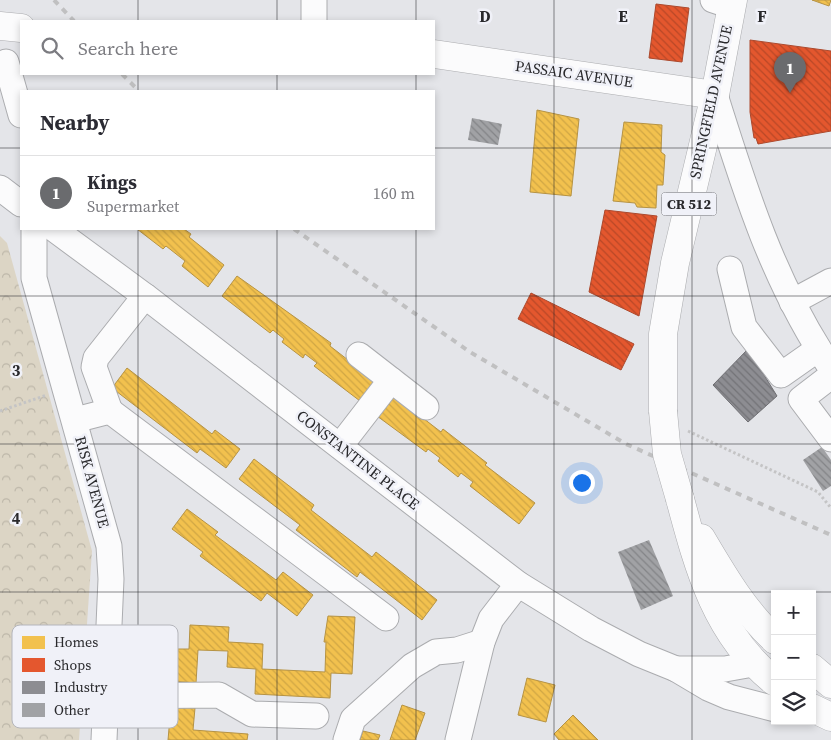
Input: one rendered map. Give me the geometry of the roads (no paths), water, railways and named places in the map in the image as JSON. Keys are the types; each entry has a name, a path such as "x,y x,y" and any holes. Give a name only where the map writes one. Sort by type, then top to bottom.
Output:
{"main road":[{"name":"SPRINGFIELD AVENUE","path":"726,2 714,95 675,263 664,325 662,357 664,415 668,454 698,567 718,611 774,680"},
{"path":"0,26 20,28"},
{"name":"PASSAIC AVENUE","path":"435,54 714,95"},
{"name":"SPRINGFIELD AVENUE","path":"680,499 737,598 771,636"},
{"path":"816,671 831,684"},
{"path":"816,685 831,689"}],"street":[{"path":"314,0 314,20"},
{"path":"6,62 20,111"},
{"path":"714,95 764,243 792,302 825,358 781,375 744,327 730,269"},
{"path":"0,188 20,203"},
{"name":"RISK AVENUE","path":"34,230 34,278 109,546 111,579 109,625"},
{"name":"CONSTANTINE PLACE","path":"55,230 145,296 518,584 598,632 639,654 676,669 708,688 729,697 771,708"},
{"path":"792,302 831,281"},
{"path":"145,296 96,358 94,367 110,412 386,618"},
{"path":"359,355 426,407"},
{"path":"831,376 801,399 831,439"},
{"path":"340,446 391,380"},
{"path":"75,420 110,412"},
{"path":"463,739 482,642 491,619 518,584"},
{"path":"346,740 353,719 412,666 436,652 457,650 482,642"},
{"name":"CONSTANTINE PLACE","path":"676,669 725,669 764,666"},
{"path":"178,695 218,695 252,714 316,716"}],"railway":[{"path":"54,0 73,20"},
{"path":"123,75 138,90"},
{"path":"295,230 470,352 626,444 831,535"}],"place":[{"name":"Kings","path":"790,93"}]}
